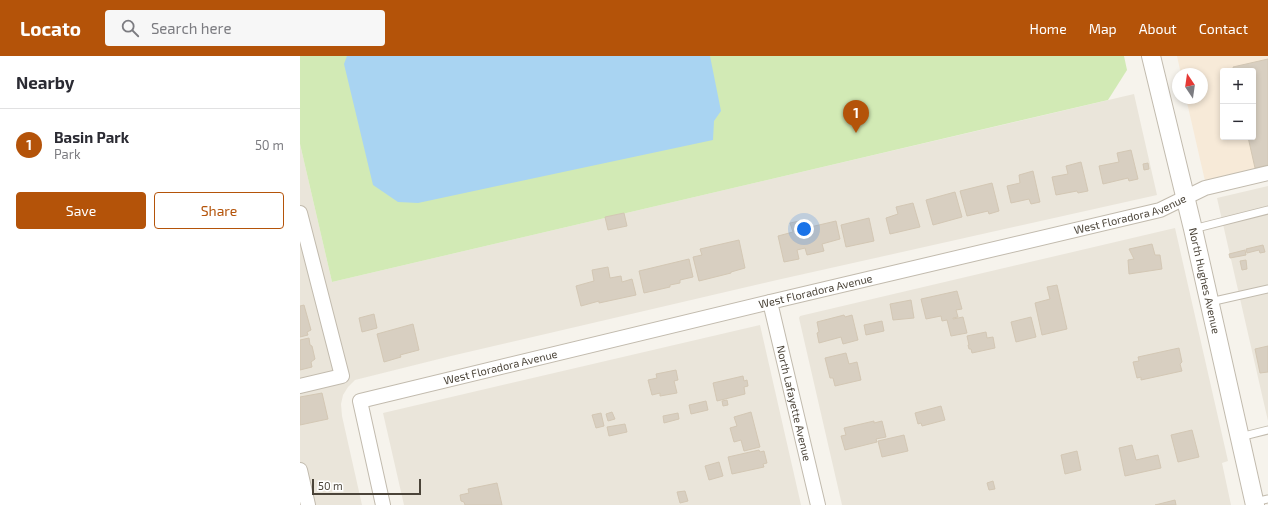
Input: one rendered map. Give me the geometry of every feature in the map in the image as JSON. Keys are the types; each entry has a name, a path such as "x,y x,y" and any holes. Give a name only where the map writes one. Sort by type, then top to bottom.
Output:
{"street":[{"name":"North Hughes Avenue","path":"1151,56 1210,302 1240,437 1259,502"},
{"name":"West Floradora Avenue","path":"383,505 360,401 1160,210 1206,188 1268,173"},
{"path":"300,213 342,376 300,386"},
{"name":"North Lafayette Avenue","path":"770,302 818,505"},
{"path":"300,470 308,505"}],"lane":[{"path":"1193,230 1268,210"},
{"path":"1210,302 1268,289"},
{"path":"1240,437 1268,430"}],"shaded area":[{"path":"1177,56 1268,56 1268,166 1205,181 1187,104 1208,104 1208,68 1180,68"},
{"path":"1134,94 1157,195 777,280 451,356 355,380 343,395 341,404 342,416 362,505 300,505 300,144 332,282"},
{"path":"1268,186 1268,421 1217,198"},
{"path":"1175,228 1228,461 1222,463 1231,505 842,505 799,318 800,316"},
{"path":"760,325 801,505 404,505 383,413"}],"green space":[{"path":"300,56 1124,56 1127,70 1108,100 332,282 300,144"}],"water":[{"path":"347,56 710,56 721,111 714,121 713,140 418,203 398,202 373,185 344,64"}],"building":[{"path":"1268,59 1268,165 1255,168 1249,140 1256,140 1256,68 1233,67"},
{"path":"1131,150 1138,179 1129,181 1128,178 1103,184 1099,166 1119,162 1117,153"},
{"path":"1081,162 1088,191 1078,193 1077,191 1056,195 1052,177 1068,174 1066,166"},
{"path":"1148,163 1149,169 1144,170 1143,164"},
{"path":"1033,171 1040,202 1031,204 1029,199 1011,203 1007,186 1020,183 1019,175"},
{"path":"992,183 999,211 989,214 988,211 967,216 960,191"},
{"path":"955,192 962,217 933,225 926,200"},
{"path":"913,203 920,227 890,234 886,218 898,214 896,207"},
{"path":"624,213 627,226 608,230 605,217"},
{"path":"869,218 874,241 846,247 841,225"},
{"path":"804,220 806,228 836,221 840,239 822,244 824,251 807,255 805,248 797,250 799,259 784,262 778,236 793,232 790,223"},
{"path":"739,240 745,268 699,281 693,257 702,255 700,249"},
{"path":"1152,244 1155,255 1160,255 1162,269 1129,274 1128,260 1134,259 1129,249"},
{"path":"1263,245 1265,252 1260,253 1259,250 1247,253 1246,249"},
{"path":"1245,250 1246,255 1230,258 1229,254"},
{"path":"689,259 693,277 680,280 680,283 670,285 670,287 644,293 639,271"},
{"path":"1246,260 1247,269 1242,270 1240,261"},
{"path":"608,267 610,278 621,276 622,282 632,279 636,295 599,303 599,301 581,306 576,286 594,281 592,270"},
{"path":"1057,285 1067,329 1042,335 1035,303 1050,299 1047,287"},
{"path":"957,291 962,309 956,310 958,317 953,319 963,317 967,333 951,336 947,320 942,321 941,316 926,319 921,299"},
{"path":"911,300 914,318 893,320 890,304"},
{"path":"304,305 311,330 307,332 308,335 300,337 300,306"},
{"path":"374,314 377,328 362,332 359,318"},
{"path":"844,315 845,317 852,315 858,340 843,344 841,337 819,343 817,322"},
{"path":"1031,317 1036,337 1016,342 1011,322"},
{"path":"882,321 884,331 866,335 864,325"},
{"path":"413,324 419,350 400,355 401,357 384,362 377,334"},
{"path":"986,332 987,338 993,337 995,348 972,353 971,349 969,349 967,336"},
{"path":"309,338 315,359 311,362 312,367 300,370 300,340"},
{"path":"1268,346 1268,372 1260,373 1255,349"},
{"path":"1179,348 1182,371 1141,380 1141,377 1137,378 1133,362 1139,361 1138,357"},
{"path":"846,353 849,364 857,362 861,380 835,386 833,378 830,378 825,358"},
{"path":"676,370 678,380 674,381 677,393 660,396 660,393 652,395 648,380 657,378 656,374"},
{"path":"743,376 744,381 747,380 748,386 744,387 745,394 717,401 713,383"},
{"path":"322,393 328,419 300,425 300,397"},
{"path":"727,400 728,405 723,406 722,401"},
{"path":"706,401 708,410 691,414 689,405"},
{"path":"941,406 945,420 922,426 921,423 918,424 915,413"},
{"path":"612,412 615,419 608,421 606,414"},
{"path":"751,412 760,447 744,451 741,440 734,442 730,428 737,426 734,417"},
{"path":"601,413 604,426 596,428 592,415"},
{"path":"678,413 679,419 664,423 663,416"},
{"path":"874,421 874,423 882,421 886,437 876,439 877,442 845,450 841,436 846,435 844,428"},
{"path":"625,424 627,432 609,436 607,427"},
{"path":"1192,430 1199,457 1178,462 1171,435"},
{"path":"904,435 908,451 882,457 878,441"},
{"path":"1132,445 1136,460 1158,455 1161,468 1125,476 1119,448"},
{"path":"759,450 760,452 764,451 767,463 763,464 764,467 732,474 728,457"},
{"path":"1077,451 1081,470 1065,474 1061,455"},
{"path":"719,462 723,476 709,480 705,466"},
{"path":"993,481 995,489 989,490 987,483"},
{"path":"497,483 502,505 465,505 464,502 461,501 460,495 469,493 468,489"},
{"path":"685,491 688,501 680,503 677,492"},
{"path":"1175,500 1176,505 1155,505"}],"place":[{"name":"Basin Park","path":"856,133"}]}
